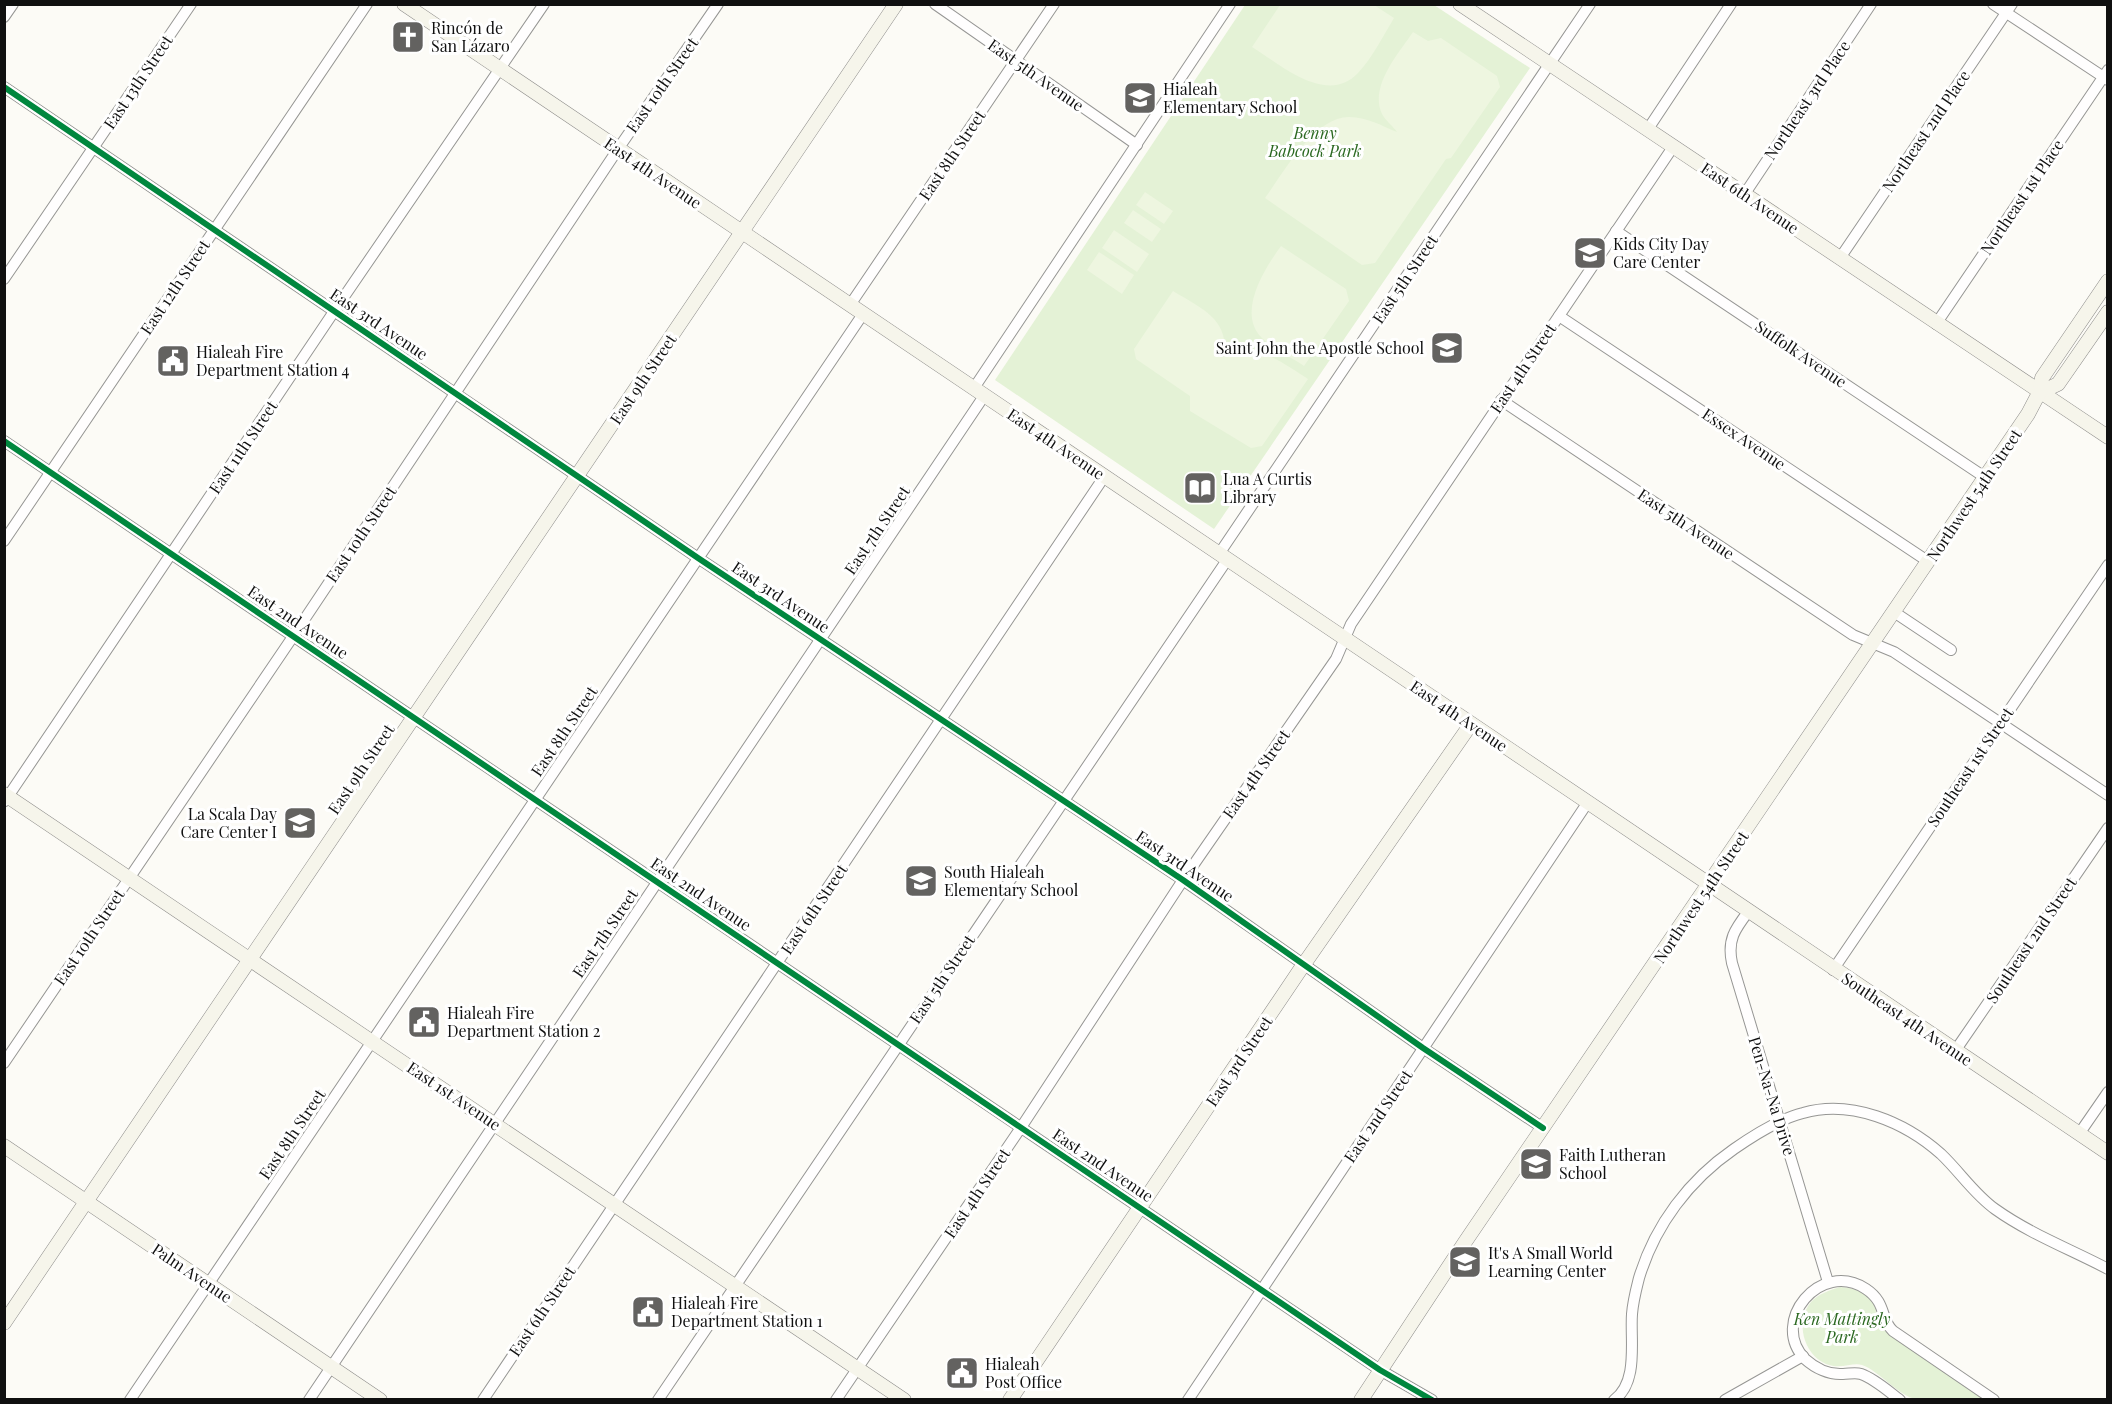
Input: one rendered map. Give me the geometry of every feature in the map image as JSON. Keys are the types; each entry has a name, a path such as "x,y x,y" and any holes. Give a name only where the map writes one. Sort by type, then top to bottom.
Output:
{"main road":[{"name":"East 4th Avenue","path":"404,4 1708,885"},
{"name":"East 9th Street","path":"4,1323 896,4"},
{"name":"East 6th Avenue","path":"1460,4 2108,437"},
{"name":"Northwest 54th Street","path":"1361,1400 1543,1128 1986,478 2028,414 2039,393 2042,378 2108,281"},
{"name":"Northwest 54th Street","path":"2039,393 2058,384 2108,312"},
{"name":"East 3rd Street","path":"1010,1400 1304,964 1471,724"},
{"name":"East 1st Avenue","path":"6,797 372,1040 904,1400"},
{"name":"Southeast 4th Avenue","path":"1708,885 2108,1153"},
{"name":"Palm Avenue","path":"4,1146 380,1400"}],"street":[{"path":"4,17 13,4"},
{"name":"East 13th Street","path":"4,279 191,4"},
{"name":"East 12th Street","path":"4,541 367,4"},
{"name":"East 11th Street","path":"6,797 544,4"},
{"name":"East 10th Street","path":"4,1063 294,635 618,149 718,4"},
{"name":"East 5th Avenue","path":"935,4 1137,145"},
{"name":"East 8th Street","path":"850,305 1054,4"},
{"name":"East 7th Street","path":"309,1400 819,639 1230,4"},
{"name":"East 5th Street","path":"658,1400 1063,801 1590,4"},
{"path":"1648,129 1731,4"},
{"name":"Northeast 3rd Place","path":"1743,195 1871,4"},
{"path":"1993,4 2009,9 2106,76"},
{"name":"Northeast 2nd Place","path":"1840,258 2009,9"},
{"name":"Northeast 1st Place","path":"1936,324 2106,76"},
{"name":"East 3rd Avenue","path":"4,87 698,558 1183,880 1423,1048 1543,1128"},
{"name":"East 4th Street","path":"837,1400 1022,1126 1183,880 1336,659 1351,624 1673,147"},
{"name":"Suffolk Avenue","path":"1616,231 1986,478"},
{"name":"East 8th Street","path":"130,1400 863,314"},
{"name":"Essex Avenue","path":"1559,316 1929,562"},
{"name":"East 5th Avenue","path":"1501,400 1853,635 1894,652 2108,795"},
{"name":"East 2nd Avenue","path":"4,441 1022,1126 1380,1370 1432,1400"},
{"name":"East 6th Street","path":"483,1400 1104,477"},
{"name":"Southeast 1st Street","path":"1833,970 2108,565"},
{"path":"1894,612 1951,650"},
{"name":"East 2nd Street","path":"1188,1400 1588,802"},
{"name":"Southeast 2nd Street","path":"1955,1051 2108,828"},
{"name":"Pen-Na-Na Drive","path":"1748,912 1731,937 1731,956 1828,1282"},
{"path":"2079,1134 2108,1092"},
{"path":"1618,1399 1625,1388 1630,1371 1635,1294 1643,1265 1660,1229 1687,1191 1712,1165 1743,1142 1802,1113 1836,1109 1902,1126 1940,1153 1996,1210 2032,1231 2108,1269"},
{"path":"1900,1400 1863,1375 1827,1372 1803,1356 1794,1334 1796,1313 1803,1300 1811,1292 1828,1282 1844,1281 1866,1289 1880,1303 1888,1326 1893,1331 1994,1400"},
{"path":"1725,1400 1803,1356"}],"green space":[{"name":"Benny Babcock Park","path":"1245,5 1434,5 1530,68 1214,529 995,380"},
{"path":"1280,5 1374,5 1394,18 1358,73 1346,82 1332,85 1318,84 1290,72 1252,47"},
{"path":"1413,32 1428,41 1441,38 1497,76 1500,87 1451,158 1446,159 1375,263 1362,265 1265,198 1301,148 1324,126 1336,119 1362,118 1397,132 1382,114 1379,92 1387,70"},
{"path":"1145,192 1173,211 1164,224 1136,205"},
{"path":"1133,210 1161,229 1152,242 1124,223"},
{"path":"1114,230 1149,254 1137,272 1102,248"},
{"path":"1281,246 1346,289 1349,301 1304,366 1266,342 1255,328 1252,316 1252,304 1261,278"},
{"path":"1099,252 1134,275 1122,294 1087,270"},
{"path":"1173,291 1203,309 1218,324 1225,344 1223,357 1235,350 1253,350 1273,358 1308,379 1262,446 1251,448 1190,411 1190,396 1136,359 1134,349"},
{"name":"Ken Mattingly Park","path":"1840,1287 1865,1294 1874,1305 1883,1329 1985,1399 1942,1401 1916,1399 1903,1394 1862,1365 1831,1366 1818,1359 1807,1345 1803,1318 1814,1299"}],"cycle path":[{"path":"4,87 698,558 1183,880 1423,1048 1543,1128"},
{"path":"4,441 1380,1370 1432,1400"}],"place":[{"name":"Rincón de San Lázaro","path":"408,37"},
{"name":"Hialeah Elementary School","path":"1140,98"},
{"name":"Kids City Day Care Center","path":"1590,253"},
{"name":"Saint John the Apostle School","path":"1447,348"},
{"name":"Hialeah Fire Department Station 4","path":"173,361"},
{"name":"Lua A Curtis Library","path":"1200,488"},
{"name":"La Scala Day Care Center I","path":"300,823"},
{"name":"South Hialeah Elementary School","path":"921,881"},
{"name":"Hialeah Fire Department Station 2","path":"424,1022"},
{"name":"Faith Lutheran School","path":"1536,1164"},
{"name":"It's A Small World Learning Center","path":"1465,1262"},
{"name":"Hialeah Fire Department Station 1","path":"648,1312"},
{"name":"Hialeah Post Office","path":"962,1373"}]}
